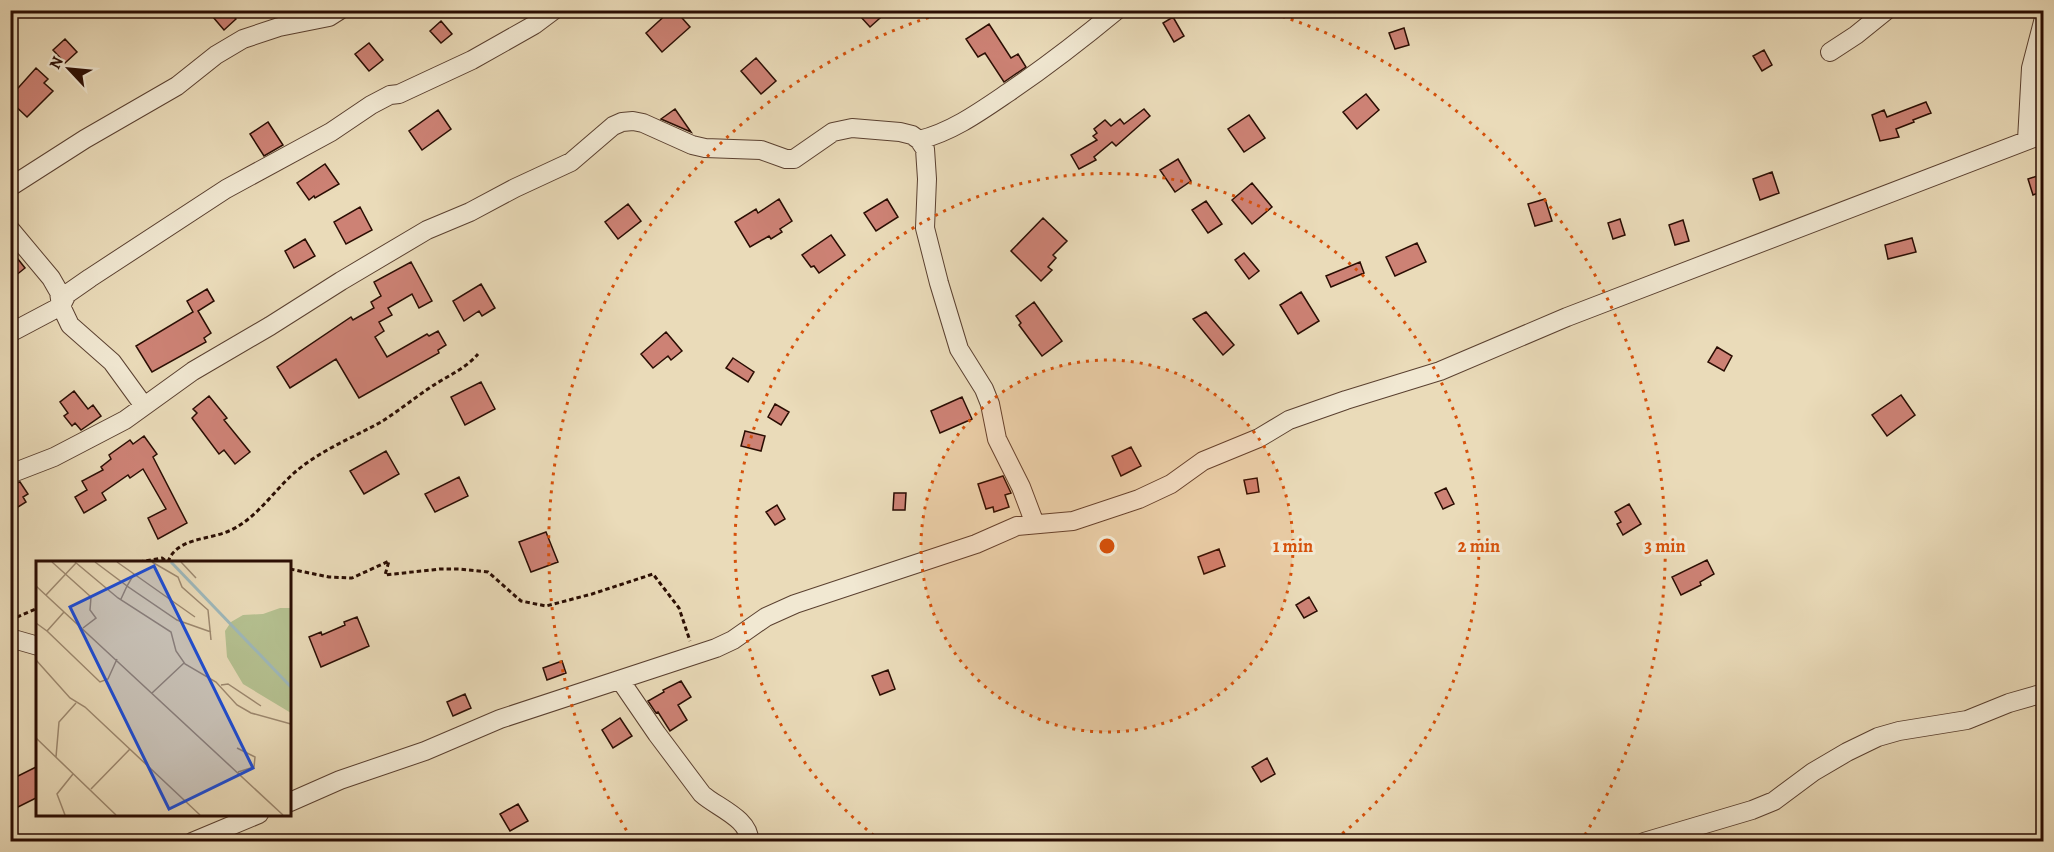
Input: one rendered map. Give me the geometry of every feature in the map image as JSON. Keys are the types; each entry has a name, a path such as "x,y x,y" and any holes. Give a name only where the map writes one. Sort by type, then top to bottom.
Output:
{"street":[{"path":"10,187 85,139 177,86 216,55 243,39 279,27 329,17 340,10"},
{"path":"10,333 36,317 61,306 67,294 226,189 332,132 390,95 399,94 472,60 534,25 554,10"},
{"path":"919,140 936,136 981,112 1060,57 1117,10"},
{"path":"1830,52 1887,10"},
{"path":"291,802 340,780 425,751 500,719 716,648 734,640 766,617 795,604 976,544 1017,526 1072,521 1139,499 1171,484 1203,461 1259,438 1289,420 1440,371 1567,317 2035,137 2031,68 2043,18"},
{"path":"10,474 54,457 125,420 193,371 270,327 341,280 427,230 470,212 571,162 613,126 633,121 643,123 692,145 761,150 786,159 794,159 833,132 852,128 900,132 919,140 925,149 927,161 925,228 959,350 984,389 990,404 997,439 1021,487 1035,524"},
{"path":"10,229 51,278 59,292 61,306 70,325 112,362 144,406"},
{"path":"10,638 36,645"},
{"path":"620,680 702,794 710,802 733,816 747,830 749,842"},
{"path":"1644,842 1752,810 1774,801 1813,772 1878,737 1966,720 2009,703 2043,693"},
{"path":"192,842 224,821 249,816"}],"path":[{"path":"167,561 171,552 180,546 229,531 243,522 308,462 382,421 454,374 478,354"},
{"path":"145,561 162,558 166,561"},
{"path":"291,569 309,574 352,578 389,561 385,575 440,569 488,572 521,601 546,606 653,574 679,608 694,654"},
{"path":"10,620 36,609"}],"building":[{"path":"221,10 229,10 236,19 224,30 213,17"},
{"path":"671,10 675,10 690,27 662,52 646,33"},
{"path":"866,10 889,10 870,27 860,16"},
{"path":"1173,17 1184,36 1174,42 1163,23"},
{"path":"441,21 452,34 441,43 430,31"},
{"path":"989,24 1011,58 1018,54 1026,67 1004,82 985,53 978,57 966,39"},
{"path":"1404,28 1409,45 1395,49 1389,33"},
{"path":"65,39 77,52 65,63 53,50"},
{"path":"369,43 383,60 369,71 355,54"},
{"path":"1764,50 1772,65 1762,71 1753,56"},
{"path":"756,58 776,81 761,94 741,71"},
{"path":"36,68 48,79 44,83 53,91 27,117 10,101 10,97"},
{"path":"1366,94 1379,110 1357,129 1343,112"},
{"path":"1926,102 1931,113 1896,129 1899,137 1880,141 1872,115 1884,110 1887,117"},
{"path":"675,109 691,132 661,119"},
{"path":"1144,109 1150,116 1116,146 1112,142 1094,157 1096,160 1079,169 1071,155 1097,140 1093,136 1097,133 1094,129 1105,120 1111,126 1120,119 1124,124"},
{"path":"438,110 451,129 422,150 409,131"},
{"path":"1249,115 1265,138 1244,152 1228,129"},
{"path":"268,122 283,145 264,156 250,134"},
{"path":"1178,159 1191,181 1175,192 1160,170"},
{"path":"325,164 339,184 309,200 297,183"},
{"path":"1772,172 1779,193 1760,200 1753,179"},
{"path":"2043,174 2043,191 2033,195 2028,179"},
{"path":"1252,183 1272,207 1252,224 1232,200"},
{"path":"779,199 792,221 780,229 782,232 771,239 769,236 750,247 735,222 756,209 758,213"},
{"path":"887,199 898,217 876,231 864,213"},
{"path":"1545,199 1552,221 1535,226 1528,204"},
{"path":"1206,201 1222,224 1208,233 1192,210"},
{"path":"628,204 641,221 618,239 605,222"},
{"path":"360,207 372,230 346,244 334,222"},
{"path":"1043,218 1067,241 1053,255 1056,258 1048,267 1052,270 1041,281 1011,251"},
{"path":"1620,219 1625,235 1613,239 1608,223"},
{"path":"1683,220 1689,241 1675,245 1669,225"},
{"path":"831,235 845,255 819,273 802,255"},
{"path":"1912,238 1916,252 1888,259 1885,245"},
{"path":"305,239 315,256 294,268 285,251"},
{"path":"1417,243 1426,262 1395,276 1386,257"},
{"path":"10,249 25,268 10,280"},
{"path":"1244,253 1259,271 1249,279 1235,260"},
{"path":"411,262 432,301 419,308 412,294 388,308 392,315 379,322 384,331 375,337 387,357 427,334 429,336 438,331 446,345 438,350 439,353 359,398 336,359 290,388 277,367 351,317 353,320 374,308 371,302 381,296 374,282"},
{"path":"1360,262 1364,273 1331,287 1326,276"},
{"path":"481,284 495,308 482,316 479,311 464,321 453,301"},
{"path":"207,289 214,301 198,311 211,333 204,338 206,342 152,372 136,346 193,312 187,301"},
{"path":"1301,292 1319,321 1298,334 1280,305"},
{"path":"1034,302 1062,341 1042,356 1019,325 1021,323 1016,316"},
{"path":"1206,312 1234,345 1223,355 1193,319"},
{"path":"666,332 682,351 671,360 668,356 653,368 641,354"},
{"path":"1717,347 1732,356 1724,371 1708,362"},
{"path":"733,358 754,372 748,382 726,368"},
{"path":"481,382 495,409 465,425 451,397"},
{"path":"74,391 88,409 93,405 101,416 81,430 75,423 72,426 64,416 68,413 60,402"},
{"path":"1901,395 1915,415 1887,436 1872,415"},
{"path":"209,396 227,418 224,420 250,452 235,464 224,450 219,454 192,418 197,413 193,409"},
{"path":"962,397 972,419 940,433 931,411"},
{"path":"775,404 789,412 781,425 768,417"},
{"path":"745,431 765,436 761,451 741,446"},
{"path":"144,436 157,454 153,457 187,523 158,539 148,518 166,509 143,469 130,478 128,475 102,493 106,500 84,513 75,497 87,490 82,481 103,470 101,467 111,459 109,455 130,440 133,444"},
{"path":"1131,447 1141,466 1121,476 1112,456"},
{"path":"386,451 399,474 364,494 350,471"},
{"path":"1003,476 1011,493 1005,495 1009,507 994,512 993,507 986,509 978,484"},
{"path":"459,477 468,496 435,512 425,494"},
{"path":"1257,478 1259,492 1247,494 1244,480"},
{"path":"20,482 28,494 23,497 26,502 10,512 10,485"},
{"path":"1446,488 1454,504 1443,509 1435,493"},
{"path":"894,493 906,493 905,510 893,510"},
{"path":"1629,504 1641,524 1623,535 1617,524 1621,522 1615,512"},
{"path":"777,505 785,519 775,525 766,512"},
{"path":"546,532 558,562 531,572 519,542"},
{"path":"1219,549 1225,566 1204,574 1198,557"},
{"path":"1707,560 1714,574 1700,582 1701,585 1681,595 1672,577"},
{"path":"1309,597 1317,611 1304,618 1296,605"},
{"path":"357,617 369,646 321,667 309,637 321,632 322,635"},
{"path":"562,661 566,673 547,680 543,668"},
{"path":"888,670 895,689 880,695 872,676"},
{"path":"681,681 691,697 678,705 687,720 670,731 648,701"},
{"path":"465,694 471,708 453,716 447,702"},
{"path":"620,718 632,736 613,748 602,730"},
{"path":"1267,758 1275,774 1261,782 1252,767"},
{"path":"36,767 36,798 10,811 10,780"},
{"path":"518,804 528,821 510,831 500,814"}]}
